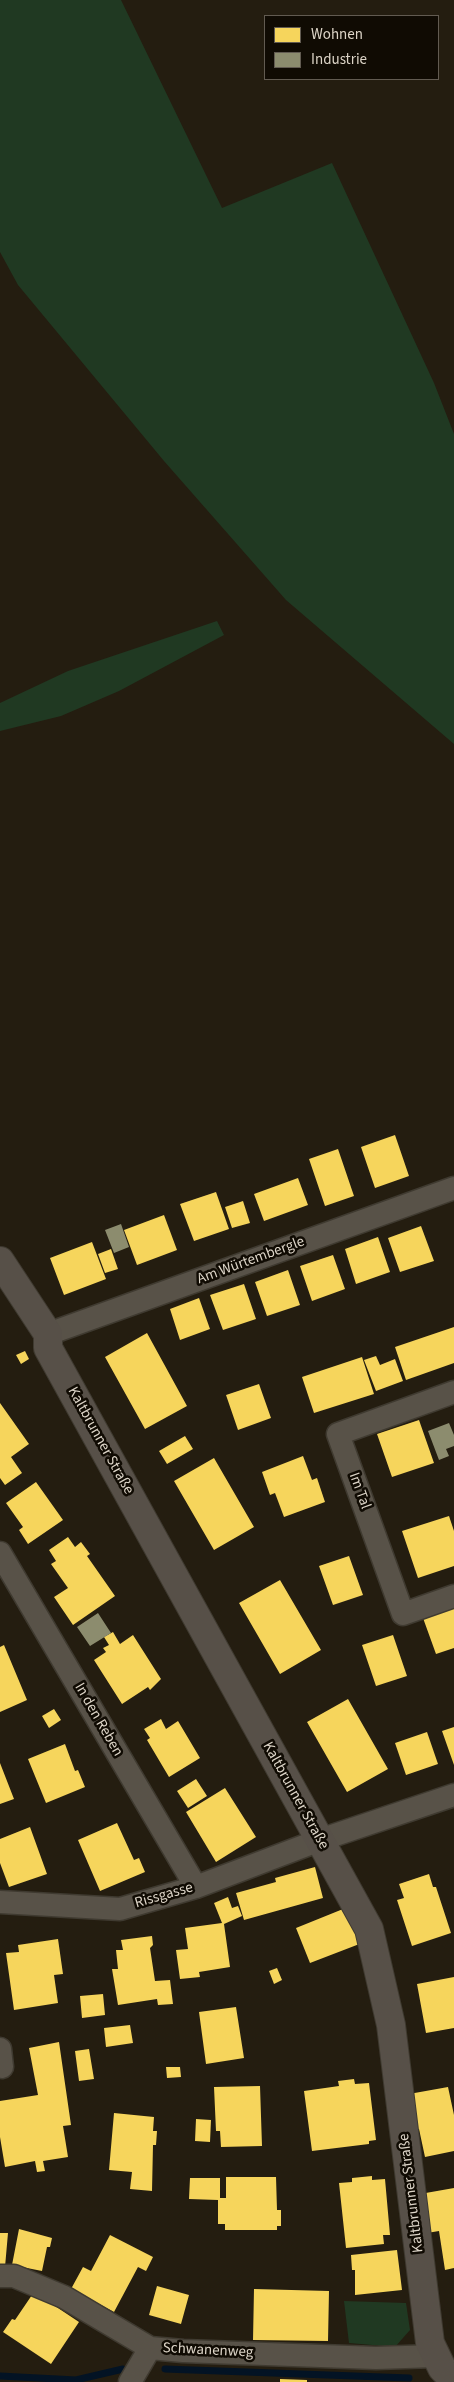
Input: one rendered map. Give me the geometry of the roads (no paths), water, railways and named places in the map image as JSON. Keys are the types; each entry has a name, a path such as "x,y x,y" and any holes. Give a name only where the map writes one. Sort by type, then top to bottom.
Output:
{"street":[{"name":"Am Würtembergle","path":"48,1334 454,1188"},
{"name":"Kaltbrunner Straße","path":"0,1260 48,1334 48,1348 369,1929 389,2015 430,2343 434,2356 451,2380"},
{"name":"Im Tal","path":"454,1392 338,1434 403,1614 454,1596"},
{"name":"In den Reben","path":"0,1553 196,1887"},
{"name":"Rissgasse","path":"0,1902 120,1909 196,1887 320,1840 454,1795"},
{"name":"Schwanenweg","path":"0,2276 14,2276 64,2296 150,2348 183,2351 376,2358 434,2356"},
{"path":"130,2382 150,2348"}],"waterway":[{"path":"0,2376 76,2380 123,2369"},
{"path":"165,2369 409,2378"}]}
